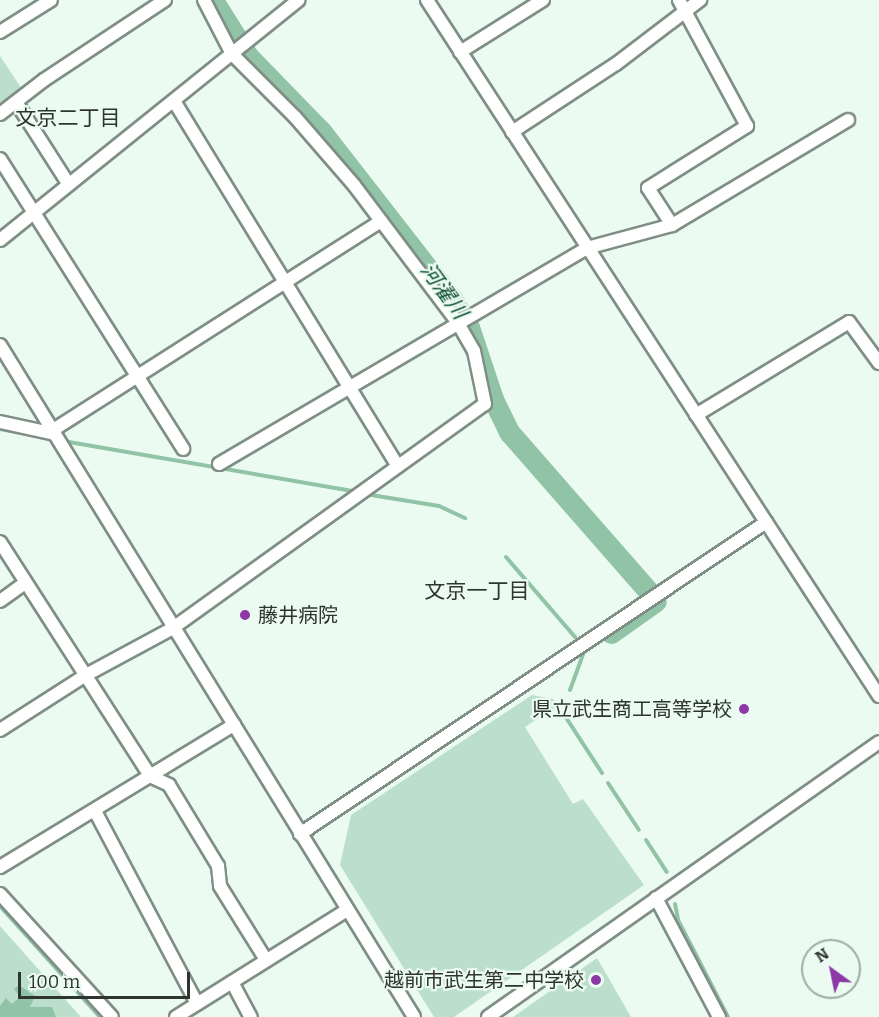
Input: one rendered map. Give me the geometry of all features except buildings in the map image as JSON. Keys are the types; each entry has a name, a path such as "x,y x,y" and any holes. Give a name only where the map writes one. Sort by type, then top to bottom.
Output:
{"street":[{"path":"1,28 51,0"},
{"path":"0,114 165,0"},
{"path":"0,730 86,675 173,628 484,404 474,351 458,323 381,221 312,136 232,54 204,0"},
{"path":"0,240 299,0"},
{"path":"427,0 879,696"},
{"path":"460,52 543,0"},
{"path":"512,132 616,64 682,5 700,0"},
{"path":"672,225 648,188 747,126 682,5"},
{"path":"174,101 398,466"},
{"path":"16,102 69,185"},
{"path":"219,464 586,248 672,225 848,120"},
{"path":"0,159 183,450"},
{"path":"0,422 54,432 136,376 381,221"},
{"path":"696,415 849,322 879,363"},
{"path":"0,345 414,1017"},
{"path":"300,834 766,522"},
{"path":"0,542 150,776 169,785 218,866 220,886 266,960"},
{"path":"0,601 25,583"},
{"path":"0,867 234,725"},
{"path":"488,1017 879,742"},
{"path":"95,811 197,1004"},
{"path":"0,894 112,1017"},
{"path":"656,898 719,1017"},
{"path":"177,1017 347,910"},
{"path":"232,982 251,1017"}],"shaded area":[{"path":"0,56 22,89 0,103"},
{"path":"532,695 553,699 557,706 525,727 573,804 583,799 644,885 454,1017 434,1017 340,865 351,815"},
{"path":"0,926 81,1017 0,1017"},
{"name":"越前市武生第二中学校","path":"597,958 631,1017 513,1017"},
{"path":"19,985 35,996 30,1007 52,1007 56,1017 0,1017 0,1006 6,998 12,1004 20,997 14,989"}],"waterway":[{"name":"河濯川","path":"213,0 248,56 321,131 452,299 469,327 493,399 509,432 651,594"},
{"path":"0,429 35,436"},
{"path":"63,441 357,492"},
{"path":"365,494 439,506 465,518"},
{"path":"506,557 575,637"},
{"name":"河濯川","path":"611,633 656,601"},
{"path":"570,690 585,649"},
{"path":"565,716 602,773"},
{"path":"608,783 639,830"},
{"path":"646,840 667,872"},
{"path":"675,904 678,920 728,1017"},
{"path":"0,906 100,1017"}],"place":[{"name":"藤井病院","path":"245,615"},
{"name":"県立武生商工高等学校","path":"744,709"},
{"name":"越前市武生第二中学校","path":"596,980"}],"district":[{"name":"文京二丁目","path":"68,118"},
{"name":"文京一丁目","path":"477,591"}]}
